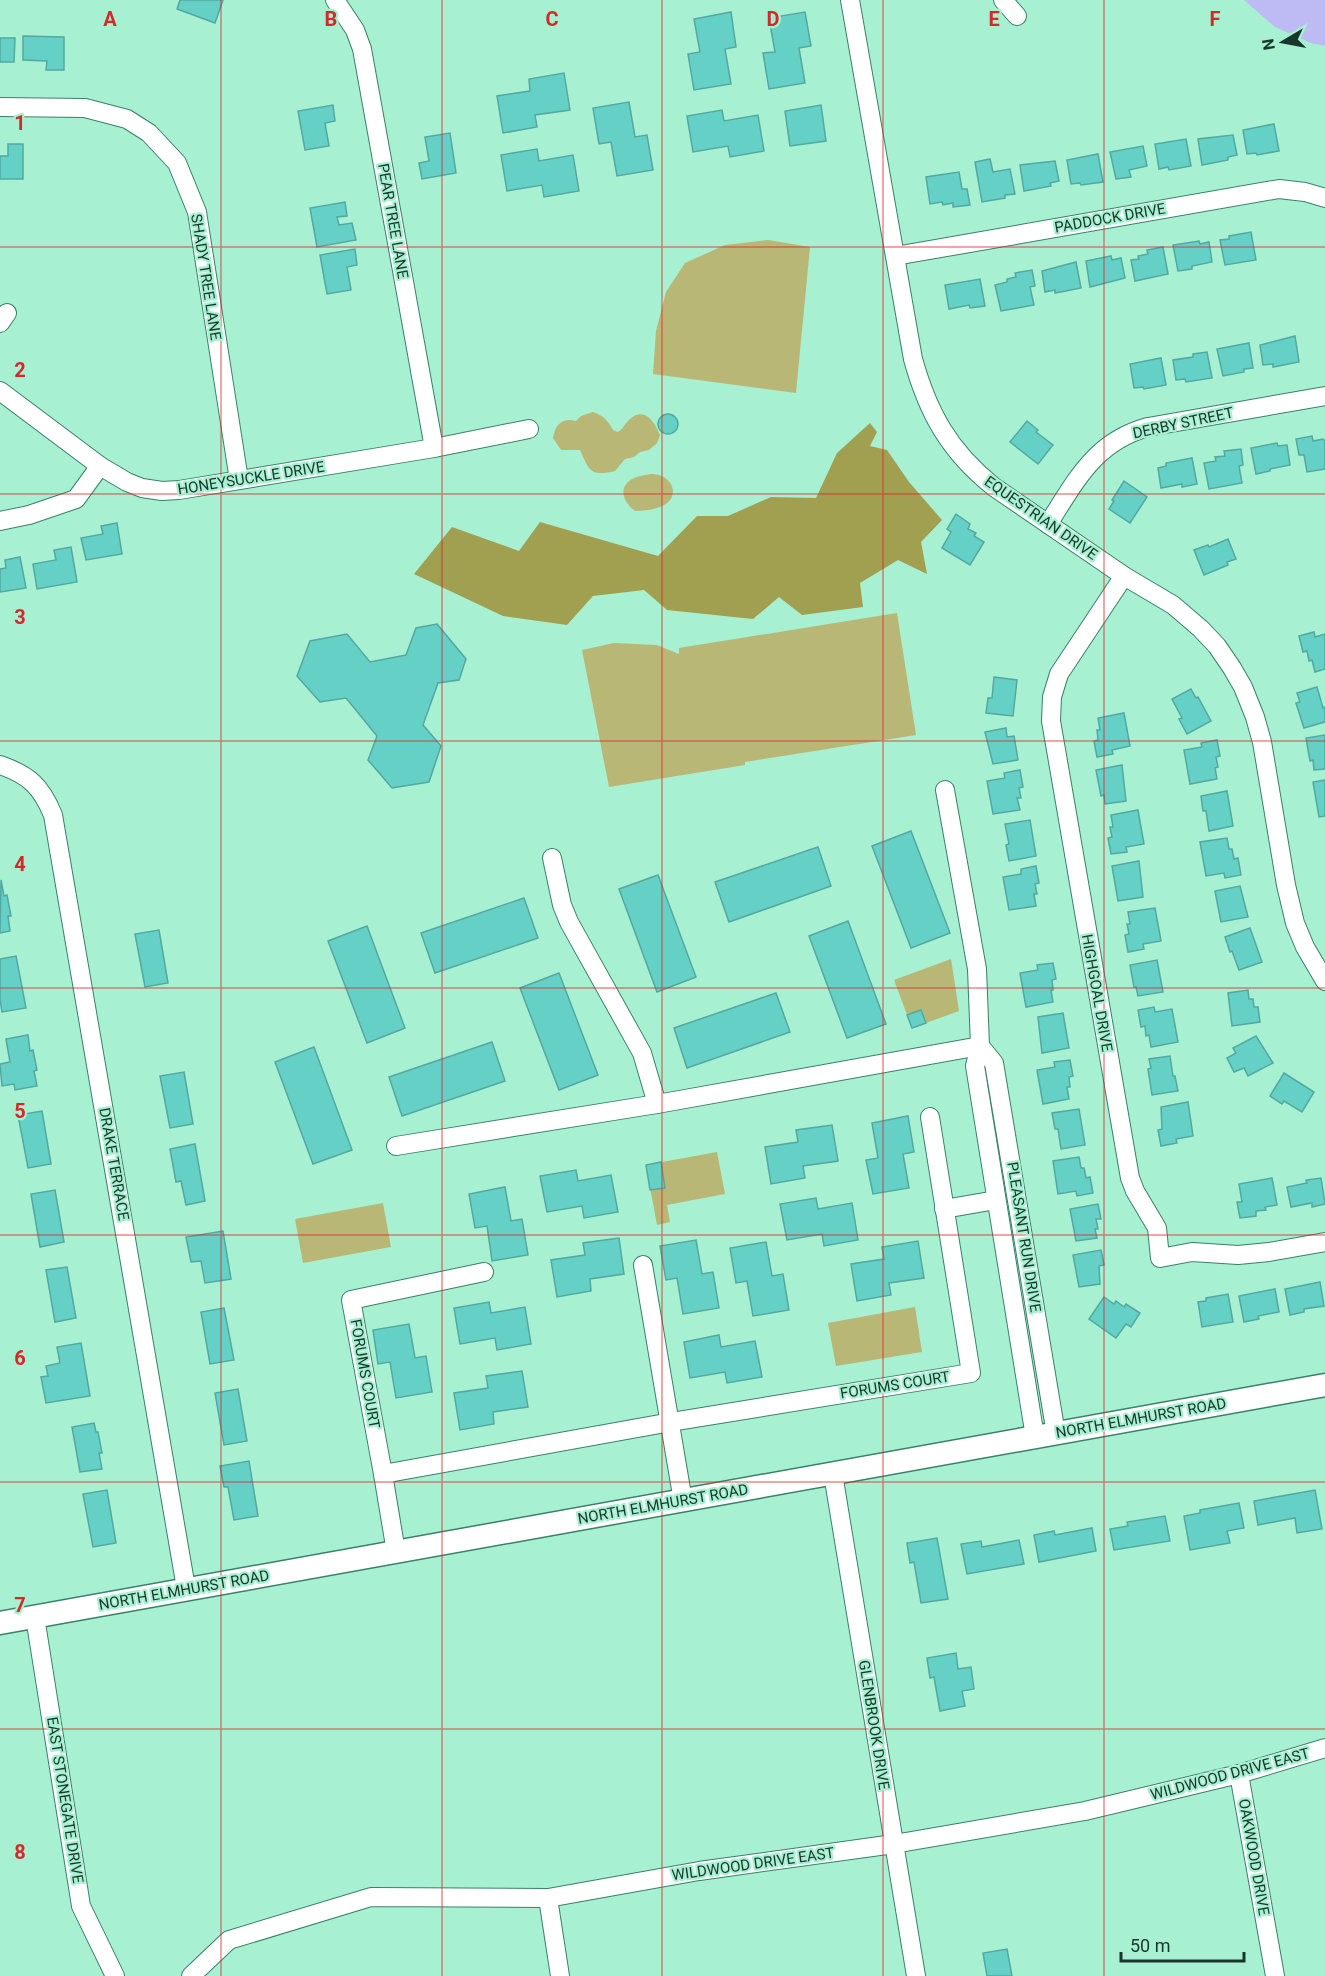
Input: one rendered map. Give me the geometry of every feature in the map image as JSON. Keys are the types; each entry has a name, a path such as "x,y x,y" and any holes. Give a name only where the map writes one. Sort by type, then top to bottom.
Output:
{"main road":[{"name":"NORTH ELMHURST ROAD","path":"0,1623 1325,1385"}],"street":[{"name":"PEAR TREE LANE","path":"335,0 355,30 362,49 434,448"},
{"name":"EQUESTRIAN DRIVE","path":"850,0 914,358 920,384 935,419 946,438 977,473 1125,576 1173,605 1202,629 1217,646 1243,687 1255,717 1262,742 1286,885 1295,923 1305,947 1325,981"},
{"path":"1003,0 1017,16"},
{"name":"SHADY TREE LANE","path":"0,107 86,108 127,119 150,133 177,163 197,212 238,480"},
{"name":"PADDOCK DRIVE","path":"895,256 1269,191 1290,189 1325,198"},
{"name":"HONEYSUCKLE DRIVE","path":"0,391 100,466 142,488 162,491 434,448 529,429"},
{"name":"DERBY STREET","path":"1048,524 1090,461 1103,448 1125,435 1148,427 1325,396"},
{"path":"0,521 29,515 76,499 100,466"},
{"name":"HIGHGOAL DRIVE","path":"1125,576 1059,674 1052,697 1051,721 1130,1178 1157,1228 1160,1258 1192,1252 1238,1255 1325,1242"},
{"name":"DRAKE TERRACE","path":"0,765 28,777 39,788 53,814 186,1588"},
{"name":"PLEASANT RUN DRIVE","path":"945,790 978,969 980,1046 975,1066 996,1200 1046,1436"},
{"path":"552,858 562,905 569,922 642,1053 657,1104"},
{"path":"396,1146 657,1104 980,1046"},
{"name":"PLEASANT RUN DRIVE","path":"980,1046 994,1063 1046,1436"},
{"name":"FORUMS COURT","path":"383,1474 670,1422 971,1373 930,1117"},
{"path":"944,1209 996,1200"},
{"path":"643,1265 683,1501"},
{"name":"FORUMS COURT","path":"396,1552 351,1300 484,1272"},
{"name":"GLENBROOK DRIVE","path":"832,1474 916,1976"},
{"name":"EAST STONEGATE DRIVE","path":"35,1617 81,1905 115,1976"},
{"name":"WILDWOOD DRIVE EAST","path":"191,1976 228,1940 371,1898 548,1898 699,1871 894,1845 1085,1811 1239,1774 1325,1748"},
{"name":"OAKWOOD DRIVE","path":"1239,1774 1275,1976"},
{"path":"548,1898 560,1976"}],"shaded area":[{"path":"768,240 810,247 796,393 653,374 656,331 666,292 685,263 725,245"},
{"path":"593,412 603,417 613,430 618,432 634,416 644,415 658,430 660,435 657,443 649,450 625,459 615,471 595,472 588,467 580,450 561,450 553,438 555,429 563,421 576,421 581,416"},
{"path":"870,423 877,432 870,446 887,450 909,482 942,520 921,542 927,574 898,560 860,583 863,607 802,615 779,597 753,619 667,610 644,590 593,596 567,625 503,616 414,574 452,527 519,551 540,522 658,556 697,516 728,516 771,497 816,498 837,453"},
{"path":"651,474 659,475 670,482 673,493 671,498 660,507 635,511 625,500 623,491 632,479"},
{"path":"897,613 916,735 745,762 745,765 609,787 582,650 614,643 657,645 679,654 679,648"},
{"path":"951,959 959,1011 912,1028 894,980"},
{"path":"717,1152 725,1194 667,1205 670,1222 657,1225 646,1165"},
{"path":"383,1203 391,1247 303,1263 295,1219"},
{"path":"915,1307 922,1352 836,1366 828,1323"}],"water":[{"path":"1244,0 1325,0 1325,46 1311,43 1275,27"}],"building":[{"path":"180,0 223,0 215,23 177,9"},
{"path":"731,12 736,47 725,49 731,84 694,90 688,54 700,52 694,19"},
{"path":"805,12 811,46 799,48 805,83 769,89 763,53 775,52 769,18"},
{"path":"23,36 64,37 64,70 46,70 47,61 23,60"},
{"path":"0,38 15,38 14,62 0,62"},
{"path":"564,73 570,110 535,115 537,127 503,133 497,96 530,91 529,79"},
{"path":"629,102 635,137 647,135 653,170 617,176 611,142 599,144 593,108"},
{"path":"333,105 335,121 325,123 329,146 305,150 298,111"},
{"path":"821,105 826,141 790,146 785,111"},
{"path":"722,110 724,121 758,115 764,151 730,157 728,146 693,152 687,116"},
{"path":"1274,124 1279,151 1257,155 1256,153 1247,154 1243,130"},
{"path":"450,133 456,173 422,179 419,163 429,161 425,137"},
{"path":"1233,135 1237,155 1228,157 1228,160 1202,165 1198,139"},
{"path":"1186,139 1191,166 1169,170 1168,167 1159,169 1155,144"},
{"path":"8,144 23,144 23,179 0,179 0,156 8,156"},
{"path":"1143,146 1147,166 1129,170 1131,177 1116,179 1110,152"},
{"path":"537,149 539,161 573,155 579,191 544,197 542,185 507,191 501,155"},
{"path":"1098,154 1103,182 1071,184 1067,160"},
{"path":"990,159 993,172 1010,169 1015,194 982,202 975,162"},
{"path":"1055,161 1059,181 1050,183 1051,186 1024,191 1020,165"},
{"path":"959,172 962,189 967,189 970,205 953,207 953,203 930,204 926,177"},
{"path":"345,202 347,216 337,217 339,225 352,223 356,240 317,247 310,208"},
{"path":"1251,232 1256,260 1225,265 1220,240"},
{"path":"1199,241 1200,244 1209,242 1212,262 1178,271 1173,245"},
{"path":"1163,247 1168,274 1135,281 1131,260 1148,254 1147,250"},
{"path":"355,249 357,265 347,267 351,290 327,294 320,255"},
{"path":"1111,256 1112,260 1121,258 1125,278 1090,287 1086,261"},
{"path":"1076,262 1081,288 1055,293 1055,290 1045,292 1042,271"},
{"path":"1032,270 1035,286 1030,287 1034,305 1001,311 995,285 1016,277 1015,273"},
{"path":"980,279 985,306 970,308 969,305 949,309 945,285"},
{"path":"1295,336 1299,362 1273,367 1273,364 1263,365 1260,345"},
{"path":"1249,343 1253,368 1223,376 1217,349"},
{"path":"1207,352 1212,378 1186,382 1185,379 1176,380 1173,360"},
{"path":"1161,358 1166,385 1144,389 1143,387 1134,388 1130,364"},
{"path":"668,414 675,417 678,424 675,431 668,434 661,431 658,424 661,417"},
{"path":"1027,421 1038,430 1036,432 1053,445 1038,464 1010,442"},
{"path":"1312,436 1313,441 1323,439 1325,441 1325,469 1307,472 1304,455 1299,455 1296,439"},
{"path":"1277,443 1278,446 1287,445 1290,465 1256,474 1251,448"},
{"path":"1241,449 1243,465 1239,466 1242,483 1209,489 1204,463 1216,461 1215,457 1225,456 1224,451"},
{"path":"1192,458 1197,484 1161,488 1158,468 1166,466 1166,463"},
{"path":"1124,481 1147,497 1130,523 1109,509"},
{"path":"956,514 970,524 968,529 976,533 974,536 984,542 970,565 942,548 951,532 947,529"},
{"path":"117,523 122,554 86,560 81,538 103,534 101,526"},
{"path":"1228,539 1236,559 1204,575 1194,550"},
{"path":"71,547 77,582 37,589 33,564 56,560 54,550"},
{"path":"20,557 26,588 0,592 0,569 6,568 5,560"},
{"path":"437,624 466,659 459,680 438,683 423,725 441,746 429,782 392,788 368,760 377,736 346,698 320,702 297,676 310,641 347,634 370,662 406,655 416,628"},
{"path":"1314,632 1315,637 1325,634 1325,669 1315,672 1307,651 1303,652 1299,636"},
{"path":"994,677 1017,680 1013,716 986,713 988,698 992,698"},
{"path":"1317,687 1323,708 1325,707 1325,722 1304,728 1296,703 1300,702 1297,693"},
{"path":"1191,689 1211,721 1187,734 1172,699"},
{"path":"1124,713 1130,746 1112,750 1113,754 1097,757 1094,741 1098,740 1097,730 1100,730 1098,718"},
{"path":"1006,728 1007,737 1014,736 1018,760 993,764 985,732"},
{"path":"1325,735 1325,769 1314,770 1306,738"},
{"path":"1217,740 1220,756 1216,757 1217,779 1190,784 1184,750 1202,747 1201,743"},
{"path":"1122,765 1126,801 1105,804 1104,795 1101,796 1096,770"},
{"path":"1020,770 1023,787 1019,788 1021,798 1017,798 1020,810 993,814 987,781 1005,778 1004,773"},
{"path":"1325,780 1325,816 1319,817 1313,782"},
{"path":"1227,791 1233,826 1209,831 1201,796"},
{"path":"1138,810 1144,844 1126,847 1127,852 1111,854 1108,838 1112,837 1111,815"},
{"path":"1030,820 1036,856 1009,861 1006,845 1009,844 1005,824"},
{"path":"911,831 950,933 911,948 872,846"},
{"path":"1227,838 1234,859 1238,858 1241,875 1225,878 1224,873 1206,876 1200,842"},
{"path":"818,847 831,886 729,922 715,882"},
{"path":"1139,861 1143,897 1118,901 1112,866"},
{"path":"1036,866 1039,883 1035,884 1036,906 1009,910 1003,877 1021,874 1021,869"},
{"path":"658,875 696,977 657,992 619,889"},
{"path":"1,880 11,916 8,916 10,931 0,933"},
{"path":"1240,886 1248,917 1221,922 1215,891"},
{"path":"524,898 538,938 435,973 421,933"},
{"path":"1155,908 1161,941 1143,944 1144,949 1128,952 1125,935 1129,934 1128,912"},
{"path":"848,921 886,1024 847,1038 809,936"},
{"path":"367,926 405,1028 367,1043 328,941"},
{"path":"1250,928 1262,962 1239,970 1225,937"},
{"path":"159,930 168,983 145,987 135,934"},
{"path":"16,956 26,1008 2,1012 0,959"},
{"path":"1157,960 1163,992 1138,996 1130,965"},
{"path":"1053,963 1056,979 1052,980 1053,1002 1026,1007 1020,973 1038,970 1037,965"},
{"path":"559,973 598,1075 559,1090 520,988"},
{"path":"1248,990 1249,999 1253,999 1254,1007 1258,1007 1260,1022 1232,1026 1228,993"},
{"path":"776,993 790,1032 687,1068 674,1028"},
{"path":"1154,1007 1155,1012 1172,1009 1178,1042 1151,1047 1145,1026 1141,1027 1138,1010"},
{"path":"921,1010 926,1023 912,1028 907,1015"},
{"path":"1063,1013 1069,1048 1042,1053 1038,1017"},
{"path":"28,1035 30,1051 33,1050 37,1070 34,1071 37,1086 15,1090 14,1084 2,1086 0,1064 10,1062 6,1039"},
{"path":"1256,1036 1273,1063 1248,1076 1244,1068 1234,1072 1227,1058 1236,1053 1233,1048"},
{"path":"492,1042 505,1081 402,1116 389,1077"},
{"path":"314,1047 352,1150 313,1164 275,1062"},
{"path":"1170,1056 1178,1091 1152,1095 1148,1069 1151,1068 1149,1059"},
{"path":"1070,1060 1073,1076 1069,1077 1070,1087 1067,1087 1069,1099 1043,1104 1037,1070 1055,1067 1054,1062"},
{"path":"184,1072 193,1124 170,1128 160,1076"},
{"path":"1284,1073 1314,1092 1302,1112 1270,1096"},
{"path":"1188,1102 1193,1136 1176,1139 1177,1143 1161,1146 1158,1130 1162,1129 1161,1107"},
{"path":"1079,1109 1085,1145 1061,1149 1058,1129 1055,1129 1052,1113"},
{"path":"42,1111 51,1164 28,1168 18,1115"},
{"path":"908,1116 914,1152 903,1154 909,1188 873,1194 866,1160 878,1158 872,1123"},
{"path":"832,1125 838,1161 803,1166 805,1178 771,1184 765,1147 798,1142 796,1130"},
{"path":"195,1144 205,1201 186,1205 181,1181 176,1182 170,1149"},
{"path":"1079,1157 1086,1178 1090,1177 1093,1193 1077,1196 1076,1191 1058,1194 1053,1161"},
{"path":"661,1162 665,1188 650,1190 646,1165"},
{"path":"576,1170 578,1181 611,1175 618,1212 584,1218 582,1206 547,1212 540,1176"},
{"path":"1272,1178 1277,1205 1256,1211 1256,1216 1240,1218 1237,1202 1242,1202 1239,1184"},
{"path":"1321,1178 1325,1204 1312,1207 1312,1203 1291,1207 1287,1187 1307,1183 1306,1180"},
{"path":"505,1187 511,1221 522,1219 528,1255 492,1261 487,1226 475,1228 469,1194"},
{"path":"55,1190 64,1242 40,1247 31,1194"},
{"path":"816,1198 818,1209 852,1203 858,1240 824,1246 822,1234 787,1240 780,1204"},
{"path":"1098,1204 1101,1219 1096,1219 1097,1238 1076,1241 1070,1209"},
{"path":"223,1231 231,1279 205,1283 201,1261 191,1262 186,1237"},
{"path":"619,1238 624,1274 590,1279 591,1291 557,1297 551,1260 585,1255 583,1243"},
{"path":"696,1240 702,1274 713,1272 719,1308 683,1314 677,1278 666,1280 660,1246"},
{"path":"918,1241 924,1278 889,1283 891,1295 857,1301 851,1264 884,1259 882,1247"},
{"path":"766,1242 772,1276 783,1274 789,1310 753,1316 747,1281 736,1283 730,1248"},
{"path":"1101,1250 1104,1265 1099,1266 1100,1284 1079,1287 1073,1255"},
{"path":"67,1267 76,1318 55,1322 46,1270"},
{"path":"1320,1282 1324,1306 1304,1309 1304,1312 1290,1315 1285,1289"},
{"path":"1275,1289 1279,1312 1258,1316 1259,1319 1244,1322 1239,1296"},
{"path":"1228,1294 1233,1322 1202,1327 1198,1302 1206,1301 1206,1298"},
{"path":"1104,1297 1114,1304 1116,1301 1124,1307 1126,1304 1140,1313 1131,1327 1126,1324 1116,1338 1089,1319"},
{"path":"489,1302 491,1313 525,1307 531,1344 497,1350 495,1338 460,1344 454,1308"},
{"path":"224,1308 234,1360 210,1364 201,1312"},
{"path":"409,1324 415,1358 426,1356 432,1392 396,1398 390,1362 378,1364 373,1330"},
{"path":"719,1335 721,1347 755,1341 762,1377 727,1383 725,1372 690,1378 684,1342"},
{"path":"81,1343 90,1396 46,1403 41,1377 48,1376 46,1366 60,1363 57,1347"},
{"path":"522,1371 528,1407 493,1412 494,1424 460,1430 454,1393 488,1388 486,1376"},
{"path":"238,1389 247,1441 224,1445 215,1393"},
{"path":"94,1423 102,1453 99,1453 102,1469 80,1472 72,1427"},
{"path":"249,1461 258,1516 234,1520 228,1487 224,1487 220,1466"},
{"path":"107,1490 116,1543 93,1547 83,1494"},
{"path":"1315,1490 1322,1529 1297,1533 1295,1518 1258,1525 1254,1501"},
{"path":"1239,1503 1244,1528 1227,1531 1230,1543 1190,1550 1184,1516 1200,1513 1200,1510"},
{"path":"1165,1516 1170,1541 1114,1550 1110,1529 1128,1526 1127,1522"},
{"path":"1092,1528 1096,1551 1039,1562 1034,1535 1054,1531 1055,1535"},
{"path":"937,1538 948,1599 921,1603 914,1562 910,1563 907,1543"},
{"path":"1019,1540 1024,1564 967,1574 961,1544 981,1541 982,1547"},
{"path":"956,1653 958,1669 971,1667 974,1689 962,1691 965,1706 940,1711 934,1677 930,1678 927,1658"},
{"path":"1007,1949 1012,1976 987,1976 983,1953"}]}
